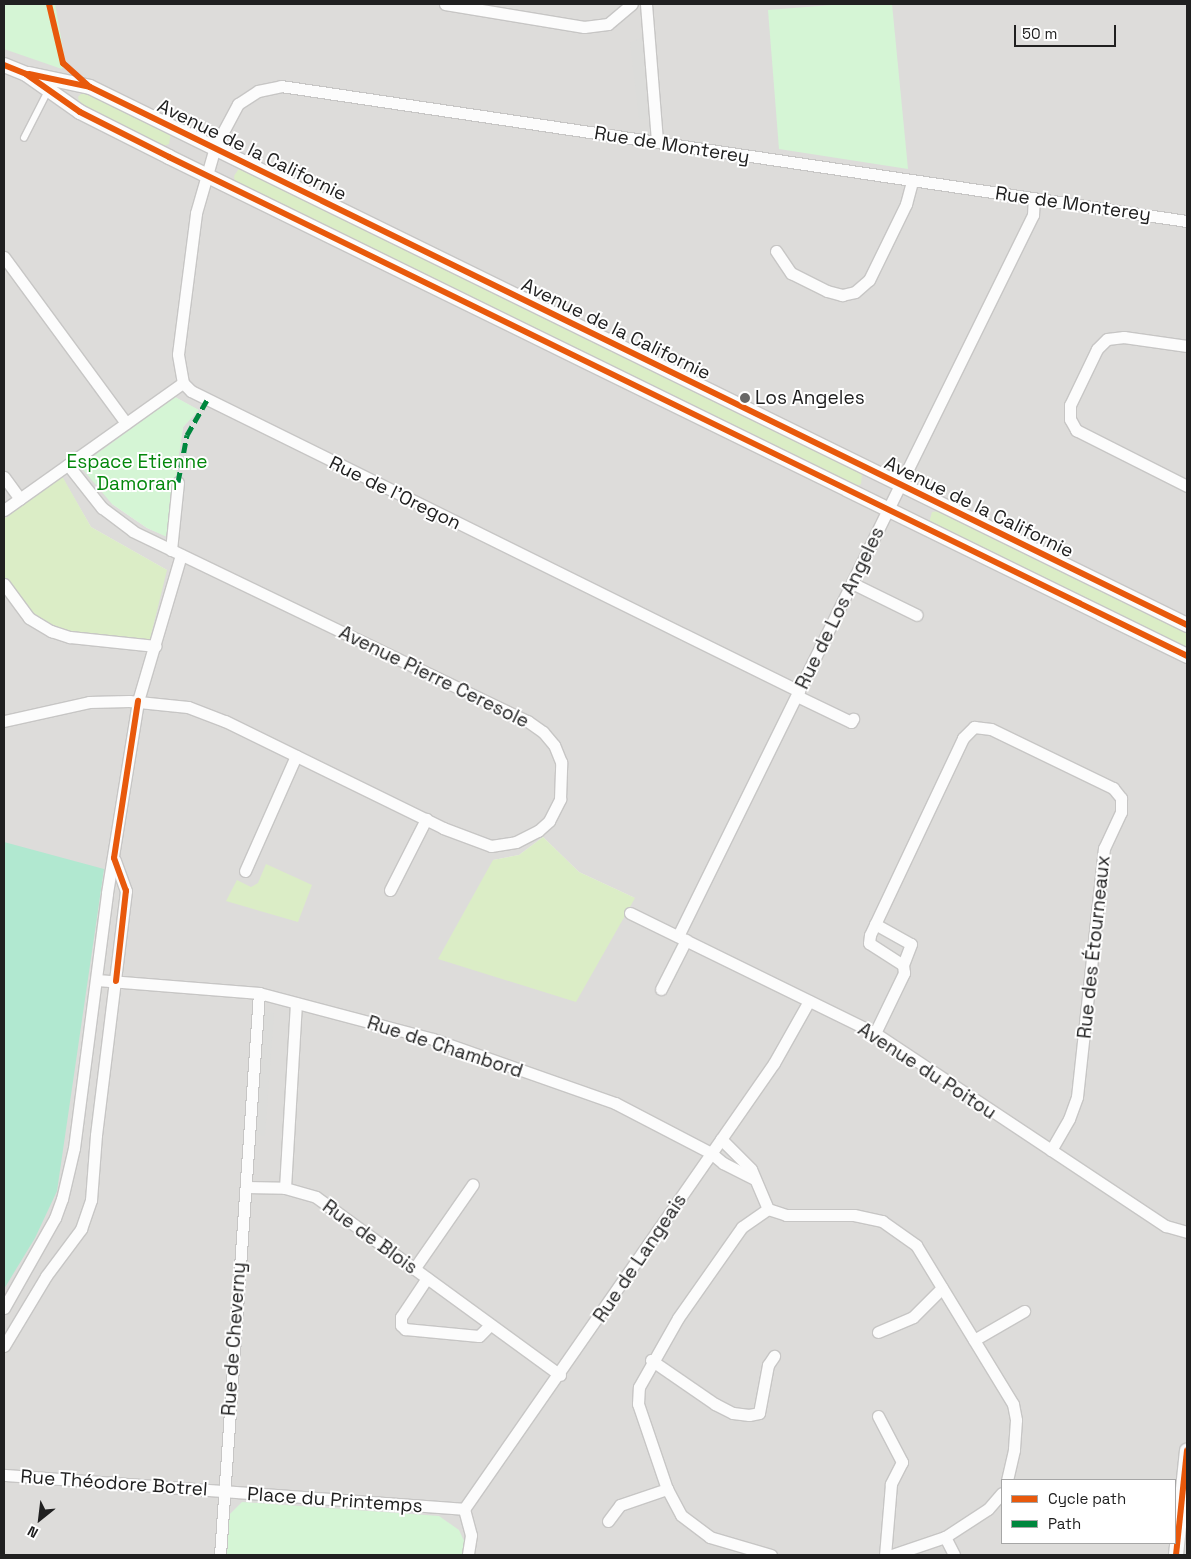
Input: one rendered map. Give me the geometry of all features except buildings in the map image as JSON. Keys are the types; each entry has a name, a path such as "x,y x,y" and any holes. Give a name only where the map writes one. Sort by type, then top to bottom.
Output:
{"street":[{"path":"445,4 584,28 608,24 632,4"},
{"path":"646,4 657,142"},
{"name":"Avenue de la Californie","path":"4,65 52,84 90,87 1187,625"},
{"name":"Avenue de la Californie","path":"52,84 80,112 1187,656"},
{"name":"Rue de Monterey","path":"206,175 215,147 238,104 258,91 281,86 912,182 1187,221"},
{"path":"4,510 183,383 178,354 196,213 206,175"},
{"path":"776,251 791,273 842,295 855,292 869,280 906,204 912,182"},
{"name":"Rue de Los Angeles","path":"661,989 682,938 798,693 1033,215 1034,198"},
{"path":"4,257 126,423"},
{"path":"1187,346 1124,337 1107,339 1097,349 1070,405 1070,418 1076,430 1187,486"},
{"name":"Rue de l'Oregon","path":"183,383 201,397 297,446 798,693 851,722 853,719"},
{"name":"Avenue Pierre Ceresole","path":"4,721 69,704 138,701 188,707 207,714 426,819 490,846 516,842 538,831 549,820 560,800 561,762 554,745 543,732 527,721 176,553 117,521 68,465"},
{"path":"4,477 20,499"},
{"path":"4,1308 40,1248 62,1199 74,1148 114,858 138,701 156,646 176,553 178,482"},
{"path":"852,583 917,615"},
{"path":"4,584 29,618 51,631 70,637 156,646"},
{"name":"Rue des Étourneaux","path":"903,965 869,943 875,924 963,738 974,727 991,729 1105,784 1121,798 1121,812 1104,848 1077,1098 1069,1120 1051,1150"},
{"path":"245,871 296,756"},
{"path":"390,890 426,819"},
{"path":"4,1346 57,1259 81,1229 88,1212 126,891 114,858"},
{"name":"Avenue du Poitou","path":"630,913 875,1033 1166,1226 1187,1232"},
{"path":"875,924 911,944 903,965 904,973 875,1033"},
{"name":"Rue de Chambord","path":"97,980 259,993 433,1039 615,1103 711,1153 723,1163 754,1179"},
{"name":"Rue de Cheverny","path":"223,1491 259,993"},
{"name":"Rue de Langeais","path":"464,1509 560,1375 774,1062 809,1002"},
{"path":"246,1187 285,1188 296,1003"},
{"path":"721,1139 751,1169 768,1208 786,1215 854,1215 882,1221 916,1245 1013,1404 1016,1420 1014,1450 1007,1479"},
{"path":"74,1148 95,1151"},
{"path":"414,1269 473,1184"},
{"name":"Rue de Blois","path":"285,1188 316,1197 560,1375"},
{"path":"768,1208 742,1227 651,1360 638,1387 638,1404 668,1489 681,1514 697,1529 725,1544 771,1555"},
{"path":"40,1248 57,1259"},
{"name":"Rue de Blois","path":"427,1278 401,1317 401,1326 411,1330 479,1336 490,1325"},
{"path":"878,1332 913,1317 942,1288"},
{"path":"974,1340 1024,1311"},
{"path":"651,1360 715,1404 733,1413 748,1415 759,1413 768,1365 774,1356"},
{"path":"878,1416 902,1462 891,1484 885,1555"},
{"path":"1176,1555 1187,1451"},
{"name":"Rue Théodore Botrel","path":"4,1475 223,1491"},
{"path":"608,1521 620,1505 668,1489"},
{"name":"Place du Printemps","path":"220,1555 223,1491 464,1509"},
{"path":"892,1555 945,1536 988,1510 1001,1494"},
{"path":"464,1509 471,1535 468,1555"},
{"path":"945,1536 954,1555"}],"lane":[{"path":"24,138 52,84"}],"shaded area":[{"path":"4,4 1187,4 1187,1555 4,1555 4,581 167,570 91,527 62,477 4,519","holes":["175,397 198,410 183,427 166,536 147,528 112,504","543,837 579,872 635,898 493,860 519,855"]},
{"path":"643,37 651,119 639,119 630,43"},
{"path":"264,1012 274,1013 265,1136 255,1135"}],"green space":[{"path":"4,4 55,4 65,60 62,69 4,49"},
{"path":"844,4 892,4 908,169 779,149 768,10"},
{"path":"84,91 171,132 169,144 161,147 80,105 78,97"},
{"path":"240,167 857,470 862,475 861,484 855,487 235,182 234,176"},
{"name":"Espace Etienne Damoran","path":"175,397 199,410 183,427 167,537 147,528 112,504 80,466"},
{"path":"62,476 91,527 167,570 149,643 72,633 30,615 4,581 4,519"},
{"path":"940,511 1187,631 1187,651 929,523 932,512"},
{"path":"543,837 579,872 635,898 576,1002 438,959 493,860 519,855"},
{"path":"4,842 104,869 57,1191 35,1238 4,1289"},
{"path":"266,864 312,885 298,922 226,901 237,880 251,887 258,883"},
{"path":"242,1502 439,1516 459,1530 464,1541 462,1555 226,1555 229,1515"}],"marked path":[{"path":"178,482 187,435 207,400"}],"cycle path":[{"path":"49,4 63,63 90,87"},
{"path":"4,65 26,74 80,112 169,157 1187,656"},
{"path":"29,74 90,87 1187,625"},
{"path":"116,981 126,891 114,858 138,701"},
{"path":"1176,1555 1187,1451"}],"place":[{"name":"Los Angeles","path":"745,398"}]}
